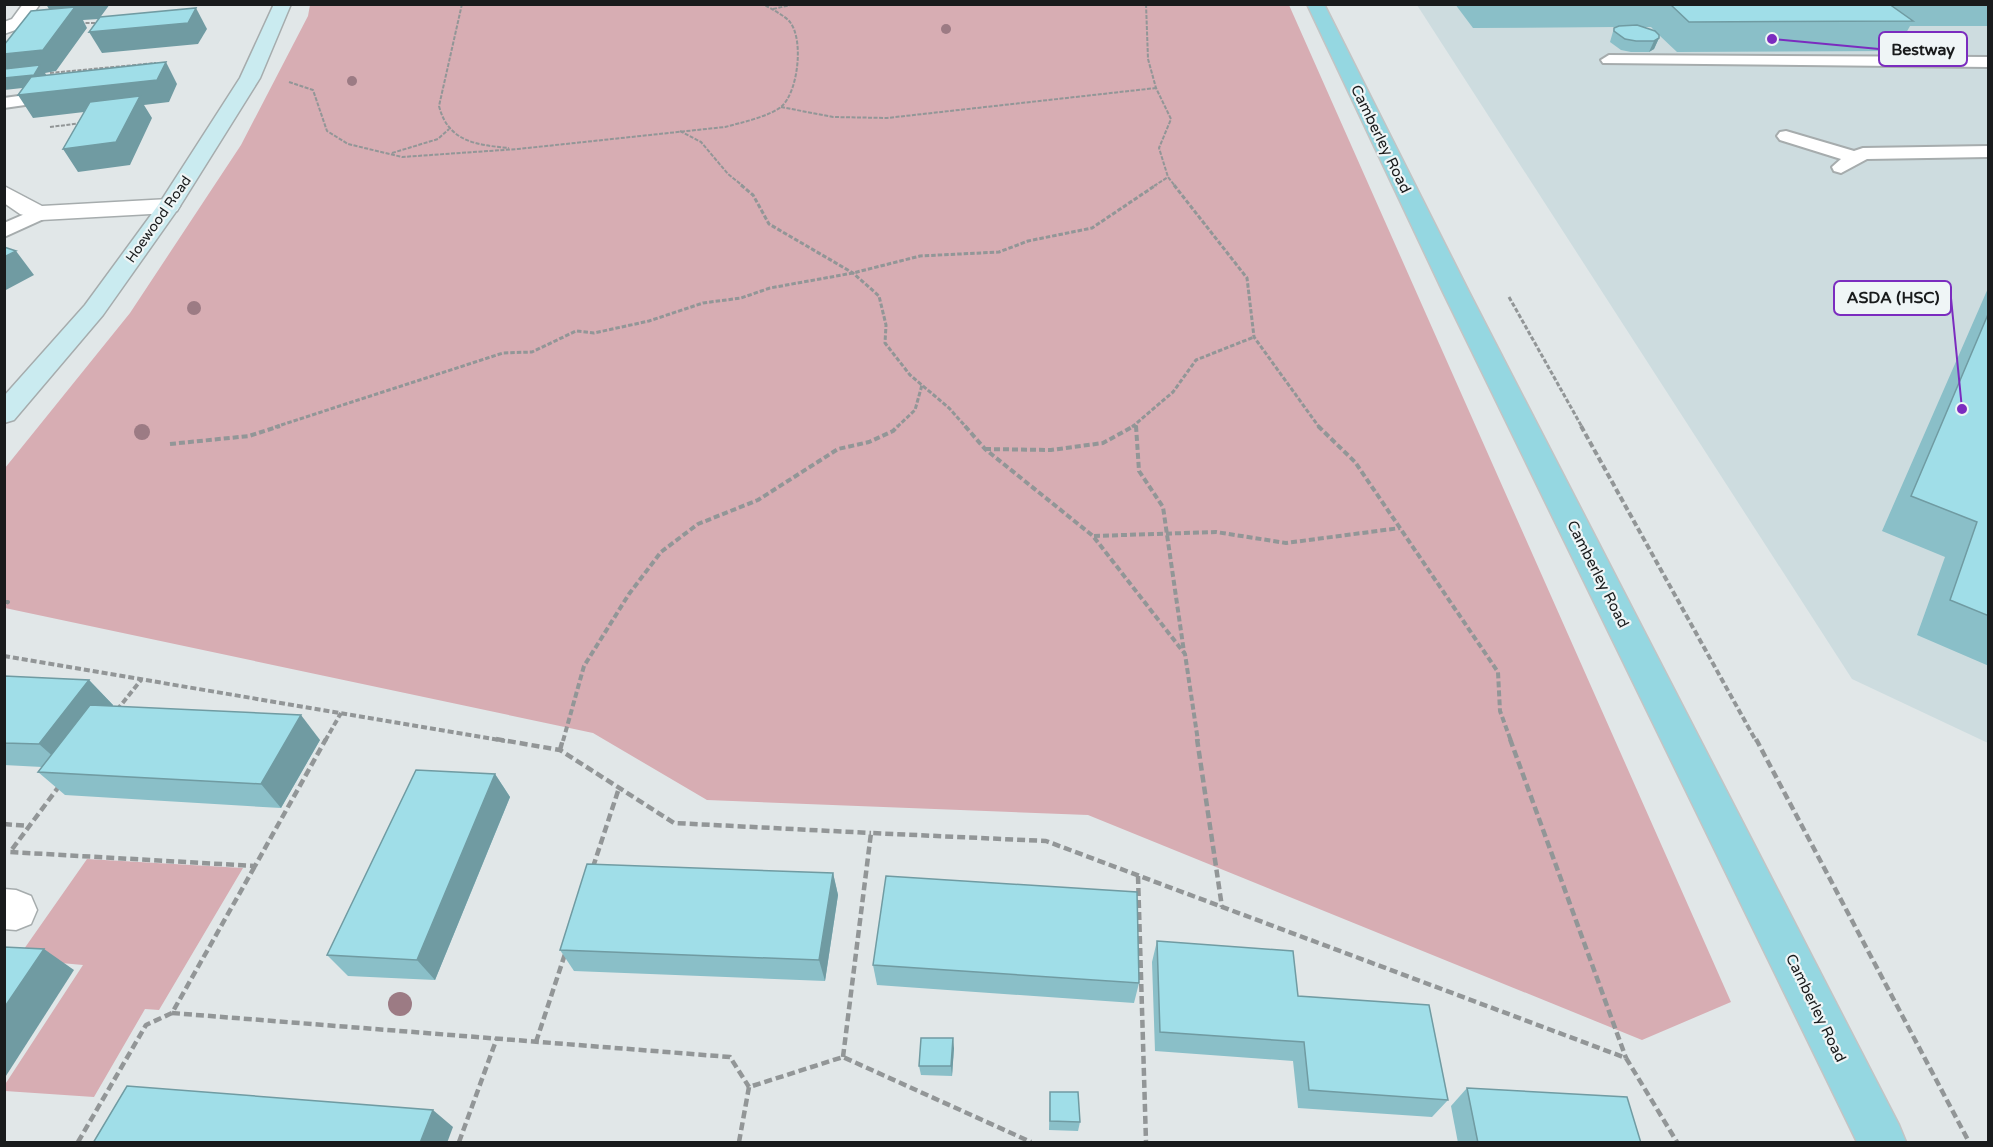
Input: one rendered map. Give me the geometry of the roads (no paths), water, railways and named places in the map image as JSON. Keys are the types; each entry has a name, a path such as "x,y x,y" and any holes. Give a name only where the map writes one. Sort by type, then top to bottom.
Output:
{"main road":[{"name":"Camberley Road","path":"1315,4 1455,292 1882,1143"}],"street":[{"path":"6,29 18,23 33,4"},
{"name":"Hoewood Road","path":"4,414 94,310 169,206 250,78 283,4"},
{"path":"4,193 28,209 41,213 57,214 169,206"}],"lane":[{"path":"1609,60 1989,62"},
{"path":"4,103 26,100"},
{"path":"1786,136 1849,162 1863,154 1989,152"},
{"path":"4,231 41,213"}],"place":[{"name":"Bestway","path":"1772,39"},
{"name":"ASDA (HSC)","path":"1962,409"}]}
